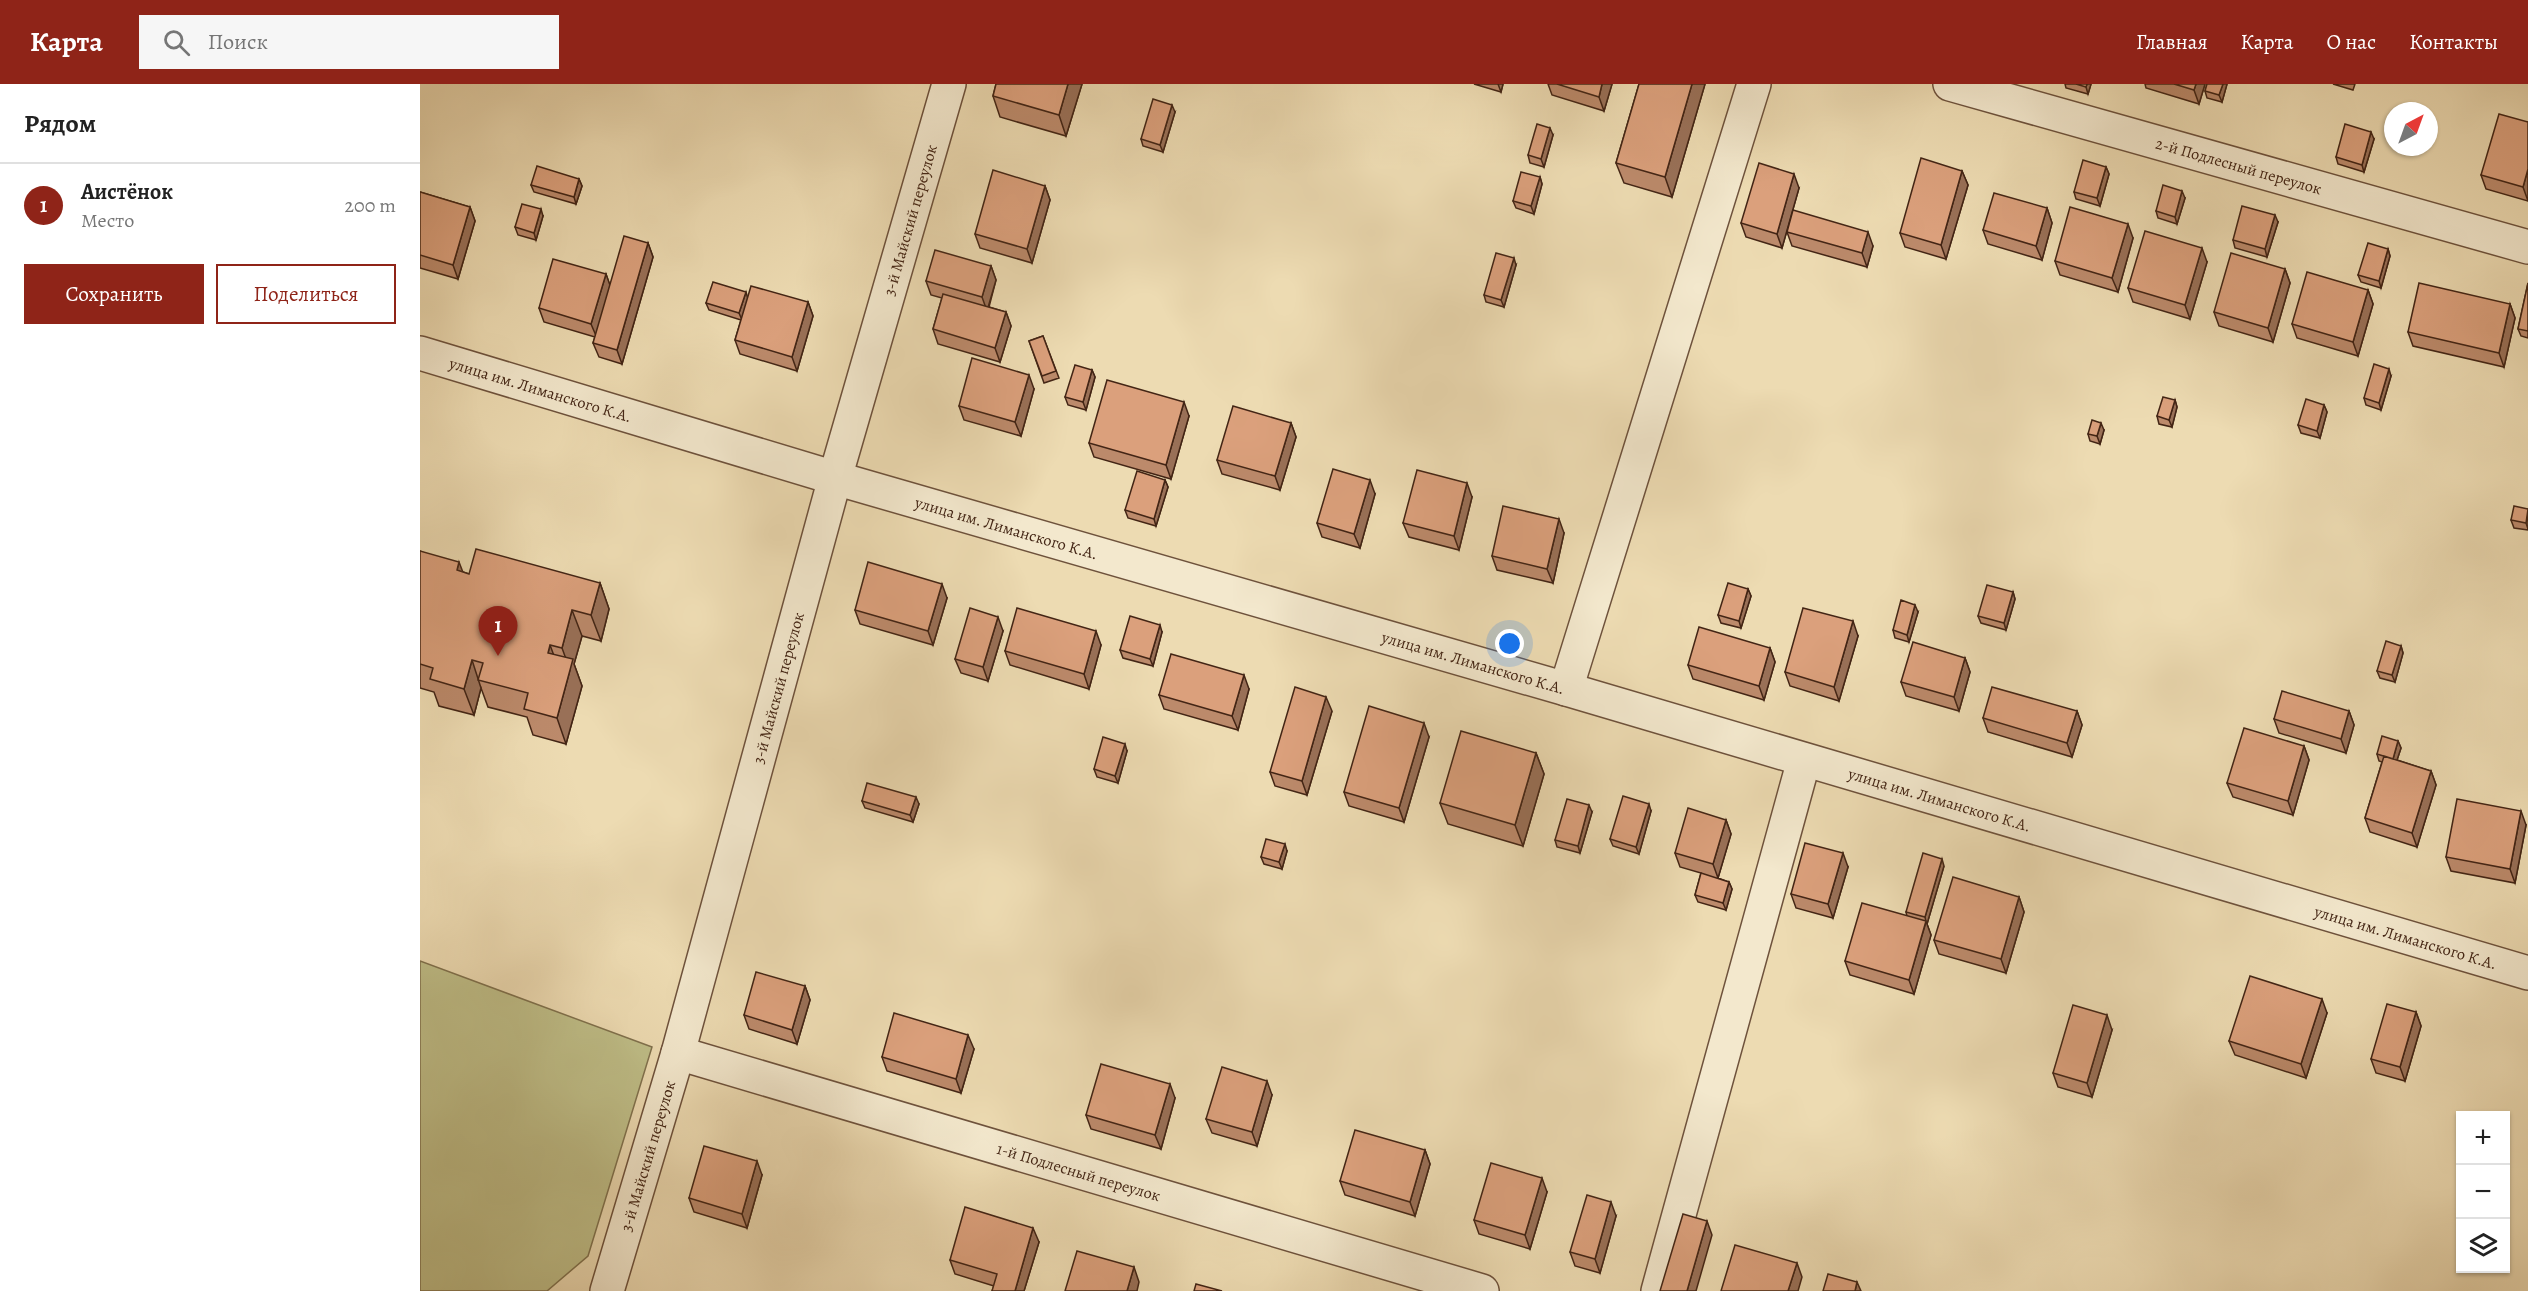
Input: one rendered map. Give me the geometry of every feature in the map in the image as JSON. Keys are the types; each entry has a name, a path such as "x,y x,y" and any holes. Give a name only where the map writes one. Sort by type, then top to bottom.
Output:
{"street":[{"name":"3-й Майский переулок","path":"607,1291 678,1053 835,478 949,84"},
{"path":"1566,689 1754,84"},
{"name":"2-й Подлесный переулок","path":"1950,84 2528,247"},
{"name":"улица им. Лиманского К.А.","path":"420,353 835,478 1566,689 2528,973"},
{"path":"1658,1291 1804,760"},
{"name":"1-й Подлесный переулок","path":"678,1053 1482,1291"}],"shaded area":[{"path":"420,961 652,1047 588,1256 547,1291 420,1291"}],"building":[{"path":"996,84 1068,84 1059,115 993,96"},
{"path":"1557,84 1602,84 1599,97"},
{"path":"1639,84 1692,84 1665,177 1616,163"},
{"path":"2174,84 2196,84 2194,90"},
{"path":"2207,84 2223,84 2219,95 2205,91"},
{"path":"1153,99 1172,105 1160,145 1141,139"},
{"path":"2499,114 2528,122 2528,169 2523,187 2481,175"},
{"path":"1537,124 1550,128 1541,159 1528,155"},
{"path":"2345,124 2371,132 2362,165 2336,157"},
{"path":"1921,158 1962,171 1941,245 1900,233"},
{"path":"2083,160 2106,167 2097,198 2074,192"},
{"path":"1759,163 1794,174 1777,234 1741,223"},
{"path":"537,166 579,179 574,197 531,185"},
{"path":"993,170 1045,186 1027,249 975,234"},
{"path":"1521,172 1540,177 1531,206 1513,201"},
{"path":"2163,185 2182,191 2175,217 2156,211"},
{"path":"420,192 470,207 453,265 420,255"},
{"path":"1994,193 2047,208 2036,246 1983,230"},
{"path":"522,204 541,209 534,233 515,227"},
{"path":"2242,206 2275,215 2265,249 2233,240"},
{"path":"2070,207 2128,224 2112,278 2055,261"},
{"path":"1793,210 1868,232 1862,253 1787,232"},
{"path":"2145,231 2202,248 2185,305 2128,288"},
{"path":"624,236 648,243 617,350 593,343"},
{"path":"2368,243 2388,249 2379,281 2358,275"},
{"path":"935,250 991,266 982,297 926,281"},
{"path":"1496,253 1514,258 1501,300 1484,295"},
{"path":"2231,253 2285,269 2268,328 2214,312"},
{"path":"553,259 606,274 591,324 539,308"},
{"path":"2307,272 2368,290 2353,342 2292,324"},
{"path":"713,282 746,292 739,313 706,303"},
{"path":"2419,283 2510,304 2499,353 2408,332"},
{"path":"2528,283 2528,331 2518,329"},
{"path":"751,286 808,302 792,357 735,340"},
{"path":"943,294 1006,312 995,348 933,329"},
{"path":"1043,336 1056,371 1042,376 1029,341"},
{"path":"972,358 1029,375 1015,422 959,406"},
{"path":"2374,364 2389,369 2379,403 2364,398"},
{"path":"1075,365 1092,370 1083,402 1065,397"},
{"path":"1107,380 1184,402 1166,465 1089,443"},
{"path":"2163,397 2175,400 2169,420 2157,416"},
{"path":"2306,399 2324,405 2317,431 2298,425"},
{"path":"1233,406 1291,423 1275,476 1217,460"},
{"path":"2092,420 2101,423 2097,436 2088,434"},
{"path":"1333,469 1370,480 1354,534 1317,523"},
{"path":"1417,470 1467,483 1454,536 1403,523"},
{"path":"1137,471 1165,480 1154,519 1125,510"},
{"path":"1503,506 1559,519 1547,569 1492,556"},
{"path":"2514,506 2528,509 2526,523 2511,520"},
{"path":"476,549 600,583 591,615 572,610 562,648 550,645 548,653 573,659 557,718 524,709 528,693 478,680 483,663 472,660 464,689 430,679 433,668 420,664 420,551 459,562 457,570 469,574"},
{"path":"868,562 942,584 928,631 855,610"},
{"path":"1728,583 1748,589 1739,621 1718,615"},
{"path":"1987,585 2013,592 2004,623 1978,616"},
{"path":"1901,600 1915,605 1907,635 1893,630"},
{"path":"970,608 998,617 983,667 955,659"},
{"path":"1017,608 1096,631 1084,674 1005,651"},
{"path":"1803,608 1853,621 1834,687 1785,672"},
{"path":"1130,616 1160,625 1150,659 1120,650"},
{"path":"1699,627 1770,648 1759,686 1688,665"},
{"path":"2386,641 2401,646 2392,675 2377,671"},
{"path":"1913,642 1965,658 1954,697 1901,682"},
{"path":"1171,654 1244,675 1232,716 1159,695"},
{"path":"1295,687 1326,697 1302,781 1270,772"},
{"path":"1992,687 2077,711 2067,743 1983,718"},
{"path":"2282,691 2349,711 2341,739 2274,719"},
{"path":"1369,706 1424,723 1399,808 1344,792"},
{"path":"2244,728 2304,746 2288,801 2227,783"},
{"path":"1461,731 1536,753 1515,825 1440,803"},
{"path":"2382,736 2398,741 2393,759 2377,754"},
{"path":"1103,737 1125,744 1115,776 1094,769"},
{"path":"2384,756 2431,771 2412,833 2365,818"},
{"path":"867,783 916,797 910,815 862,801"},
{"path":"1623,796 1649,804 1636,847 1610,839"},
{"path":"1567,799 1589,805 1578,846 1555,840"},
{"path":"2457,799 2521,811 2510,869 2446,857"},
{"path":"1688,808 1726,820 1713,864 1675,853"},
{"path":"1266,839 1285,844 1279,862 1261,857"},
{"path":"1805,843 1843,853 1828,904 1791,894"},
{"path":"1923,853 1942,859 1925,917 1906,912"},
{"path":"1701,873 1729,882 1723,903 1695,895"},
{"path":"1953,877 2019,897 2001,959 1934,940"},
{"path":"1862,903 1926,921 1909,980 1845,961"},
{"path":"756,972 805,986 792,1030 744,1015"},
{"path":"2250,976 2322,999 2301,1064 2229,1041"},
{"path":"2387,1004 2416,1012 2400,1067 2371,1059"},
{"path":"2073,1005 2107,1015 2087,1083 2053,1073"},
{"path":"894,1013 968,1035 956,1079 882,1057"},
{"path":"1101,1064 1170,1084 1155,1135 1086,1115"},
{"path":"1222,1067 1267,1081 1252,1132 1206,1119"},
{"path":"1355,1130 1425,1150 1410,1202 1340,1181"},
{"path":"704,1146 757,1161 742,1214 689,1198"},
{"path":"1491,1163 1542,1178 1525,1235 1474,1220"},
{"path":"1587,1195 1611,1202 1595,1259 1570,1252"},
{"path":"965,1207 1033,1228 1015,1291 992,1291 997,1274 950,1260"},
{"path":"1683,1214 1707,1221 1687,1291 1660,1291"},
{"path":"1735,1245 1797,1263 1788,1291 1721,1291"},
{"path":"1077,1251 1134,1267 1127,1291 1065,1291"},
{"path":"1828,1274 1857,1282 1855,1291 1823,1291"},
{"path":"1196,1284 1222,1291 1194,1291"}],"place":[{"name":"Аистёнок","path":"498,656"}]}
